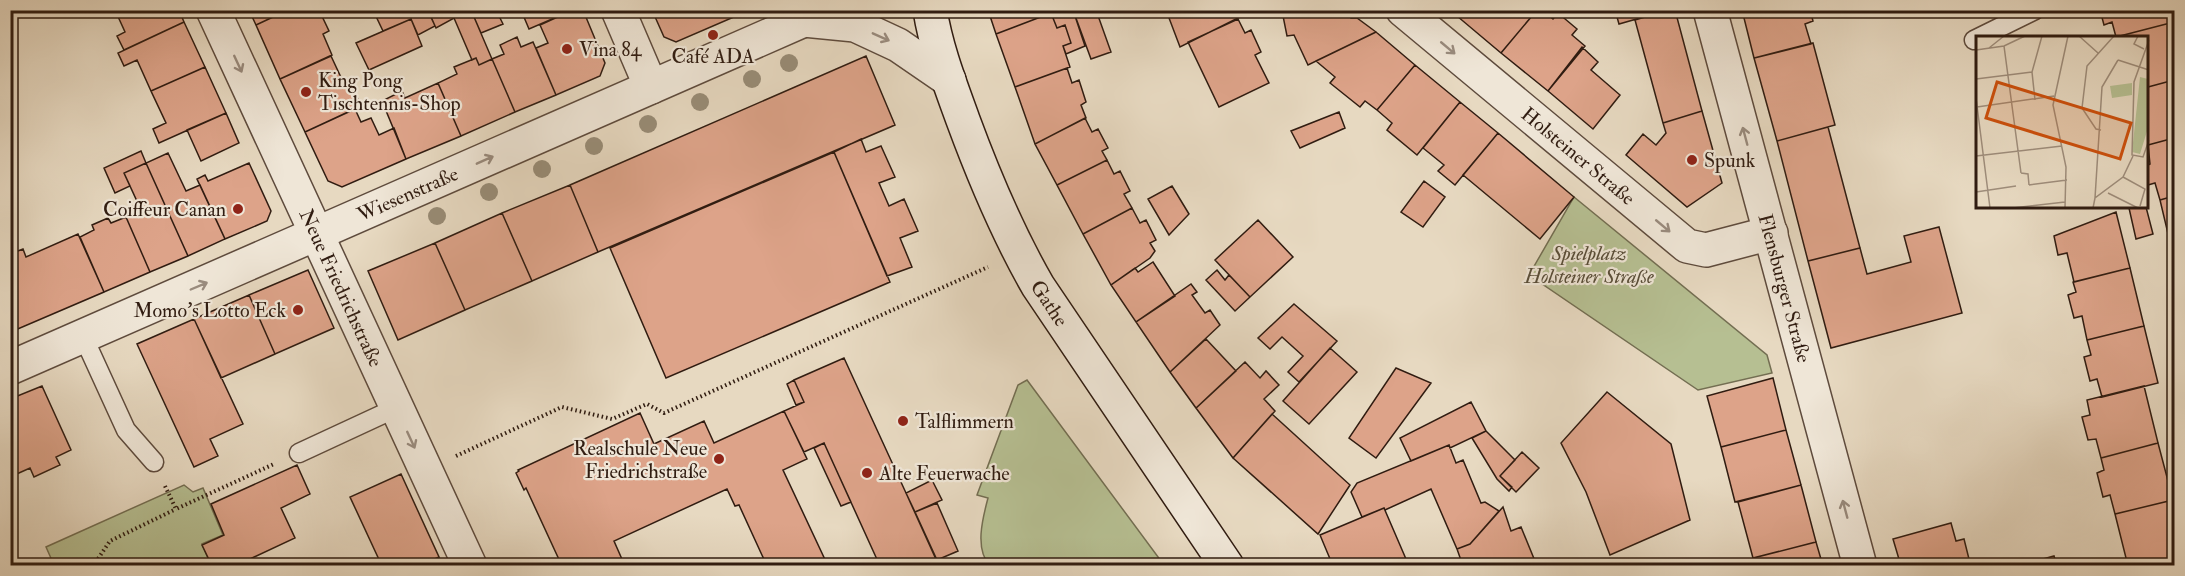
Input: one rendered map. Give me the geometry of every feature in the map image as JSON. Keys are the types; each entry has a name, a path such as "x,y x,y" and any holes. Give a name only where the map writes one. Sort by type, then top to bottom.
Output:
{"street":[{"name":"Neue Friedrichstraße","path":"213,10 470,566"},
{"path":"618,10 651,87"},
{"name":"Gathe","path":"930,10 948,80 976,154 1019,253 1038,286 1227,566"},
{"name":"Holsteiner Straße","path":"1403,10 1687,246 1706,250 1771,232"},
{"name":"Flensburger Straße","path":"1710,10 1860,566"},
{"name":"Wiesenstraße","path":"10,369 812,15 855,25 898,45 948,80"}],"lane":[{"path":"1982,36 2035,10"},
{"path":"83,336 126,430 154,462"},
{"path":"299,453 396,408"}],"path":[{"path":"425,470 562,407 612,418 647,404 664,413 1019,253"},
{"path":"93,566 110,541 299,453"},
{"path":"154,462 176,509"}],"green space":[{"name":"Spielplatz Holsteiner Straße","path":"1574,197 1767,355 1772,373 1698,390 1529,275"},
{"path":"1027,380 1164,565 990,566 982,551 981,542 982,523 988,498 977,495 1018,385"},
{"path":"184,485 193,492 203,488 223,535 202,544 211,565 54,565 46,547"}],"building":[{"path":"115,10 179,10 184,22 124,50 117,36 125,32"},
{"path":"249,10 288,10 256,25"},
{"path":"288,10 319,10 329,31 323,34 332,55 280,79 256,25"},
{"path":"373,10 428,10 435,26 418,35 411,19 383,31"},
{"path":"471,10 496,10 503,24 481,33"},
{"path":"471,10 492,59 479,65 476,58 472,60 454,18 436,28 428,11"},
{"path":"521,10 573,10 529,29"},
{"path":"573,10 583,10 605,63 600,76 556,95 536,48 548,43 540,25"},
{"path":"652,10 750,10 676,42 664,37"},
{"path":"988,10 1051,10 1051,13 996,34"},
{"path":"1059,10 1073,10 1085,46 1066,54 1063,46 1071,43 1065,25 1057,28 1051,13"},
{"path":"1073,10 1096,10 1111,52 1091,59"},
{"path":"1166,10 1254,10 1180,47"},
{"path":"1349,10 1351,18 1357,18 1376,32 1308,65 1294,35 1287,36 1282,11"},
{"path":"1462,10 1537,10 1501,53 1457,16"},
{"path":"1537,10 1542,10 1553,19 1558,13 1577,29 1572,35 1585,46 1548,91 1501,53"},
{"path":"1615,10 1668,10 1619,24"},
{"path":"1675,10 1702,111 1663,123 1635,20"},
{"path":"1742,10 1810,10 1813,21 1805,24 1811,44 1754,58"},
{"path":"2100,10 2174,10 2174,22 2120,36 2116,36 2112,22 2104,25"},
{"path":"1051,13 1057,28 1065,25 1071,43 1063,46 1070,67 1015,87 996,34"},
{"path":"411,19 422,46 369,70 356,43"},
{"path":"1238,19 1245,33 1251,30 1261,52 1255,55 1269,83 1219,107 1188,42"},
{"path":"184,22 205,67 151,91 137,60 124,66 118,53"},
{"path":"2174,22 2174,80 2149,87 2149,36 2120,36"},
{"path":"1376,32 1415,65 1377,110 1365,101 1360,107 1330,83 1335,77 1316,61"},
{"path":"517,37 521,47 533,42 556,95 515,112 492,59 504,54 500,45"},
{"path":"1813,43 1835,125 1777,141 1754,58"},
{"path":"1582,47 1598,62 1591,70 1620,95 1593,129 1548,91"},
{"path":"331,56 346,88 352,86 361,106 305,132 280,79"},
{"path":"866,56 895,125 598,252 570,185"},
{"path":"476,58 479,65 492,59 515,112 461,136 438,83 457,74 454,67"},
{"path":"1415,65 1460,102 1417,155 1387,130 1392,123 1377,110"},
{"path":"205,67 226,113 159,143 153,129 166,123 151,91"},
{"path":"1067,68 1072,83 1079,80 1086,102 1081,105 1086,118 1035,144 1015,87"},
{"path":"2174,80 2174,138 2149,145 2149,87"},
{"path":"438,83 461,136 406,159 382,101 402,91 405,98"},
{"path":"1460,102 1498,133 1455,185 1438,171 1444,165 1423,148"},
{"path":"355,109 361,122 371,118 379,135 394,128 406,159 342,187 328,181 305,132"},
{"path":"1702,111 1722,183 1687,207 1626,155 1643,134 1656,145 1666,133 1663,123"},
{"path":"1339,112 1345,128 1300,148 1291,131"},
{"path":"226,113 239,143 201,161 187,130"},
{"path":"1085,118 1092,132 1098,129 1108,148 1102,151 1107,160 1057,185 1035,144"},
{"path":"1828,127 1860,248 1808,261 1777,141"},
{"path":"1498,133 1574,197 1540,239 1463,175"},
{"path":"2174,138 2174,196 2160,200 2155,183 2149,185 2149,145"},
{"path":"861,139 866,152 881,146 895,177 879,183 889,206 904,199 918,231 900,238 912,267 887,276 834,152"},
{"path":"141,151 146,163 124,173 130,186 115,193 104,168"},
{"path":"834,152 890,282 666,378 610,248"},
{"path":"168,153 186,191 200,185 225,239 188,256 146,163"},
{"path":"1107,160 1114,174 1120,171 1130,191 1124,194 1132,208 1083,234 1057,185"},
{"path":"146,163 188,256 150,272 126,217 130,215 127,208 134,206 137,212 141,210 124,173"},
{"path":"249,163 271,211 267,221 225,239 197,179 205,175 208,181"},
{"path":"1424,181 1445,197 1423,227 1401,212"},
{"path":"570,185 598,252 532,281 502,213"},
{"path":"1172,186 1189,214 1169,235 1148,199"},
{"path":"2174,196 2174,259 2160,200"},
{"path":"1132,208 1140,223 1146,220 1156,240 1150,243 1155,251 1150,258 1111,285 1083,234"},
{"path":"2129,208 2146,208 2153,234 2136,239"},
{"path":"2116,212 2130,268 2074,282 2067,253 2058,255 2054,236"},
{"path":"502,213 532,281 465,310 435,243"},
{"path":"126,217 150,272 104,292 80,237 94,230 92,225 108,218 111,223"},
{"path":"1258,220 1293,257 1250,297 1215,260"},
{"path":"1939,227 1962,313 1831,348 1808,261 1860,248 1867,274 1911,262 1904,236"},
{"path":"78,234 104,292 13,331 10,325 10,254 23,249 26,257"},
{"path":"435,243 465,310 398,340 368,271"},
{"path":"1153,262 1175,296 1136,322 1111,285 1135,268 1138,272"},
{"path":"2130,268 2144,326 2087,340 2082,316 2074,318 2068,295 2076,292 2073,282"},
{"path":"308,270 334,328 275,354 249,295"},
{"path":"1217,270 1225,280 1229,275 1250,297 1235,311 1206,280"},
{"path":"1191,284 1197,292 1192,295 1205,313 1210,310 1220,325 1170,372 1136,322"},
{"path":"249,295 275,354 221,378 194,319"},
{"path":"1294,304 1337,341 1299,382 1288,372 1303,356 1282,337 1270,349 1258,338"},
{"path":"194,319 243,424 210,439 218,456 194,467 137,344"},
{"path":"2144,326 2158,383 2102,397 2097,379 2090,381 2084,357 2091,355 2087,340"},
{"path":"1206,339 1236,371 1196,408 1170,372"},
{"path":"1330,348 1357,372 1309,424 1283,401"},
{"name":"Alte Feuerwache","path":"844,358 939,566 880,566 824,443 804,452 784,411 804,402 794,380"},
{"path":"1245,362 1260,378 1266,371 1279,385 1264,399 1275,411 1233,458 1196,408"},
{"path":"1396,368 1431,383 1376,458 1349,438"},
{"path":"1773,378 1786,430 1721,447 1707,396"},
{"path":"794,380 804,402 796,405 787,384"},
{"path":"42,386 71,450 56,457 60,465 34,477 30,468 10,477 10,399"},
{"path":"2144,386 2158,443 2101,458 2096,439 2088,440 2082,417 2090,415 2087,400"},
{"path":"1607,392 1671,444 1690,520 1610,555 1586,492 1561,443"},
{"path":"1471,402 1486,431 1450,448 1449,445 1411,461 1400,438"},
{"path":"784,411 807,459 783,470 828,566 767,566 739,505 735,506 727,489 614,541 625,566 562,566 526,488 524,490 516,473 518,470 640,413 654,444 704,421 714,443"},
{"path":"1272,414 1350,485 1318,534 1233,458"},
{"path":"1786,430 1801,485 1735,502 1721,447"},
{"path":"1486,431 1515,460 1500,476 1512,487 1509,491 1497,479 1472,438"},
{"path":"824,443 851,502 841,506 814,448"},
{"path":"2158,443 2173,500 2115,514 2110,495 2103,497 2097,473 2104,470 2101,458"},
{"path":"1449,445 1456,463 1463,460 1481,503 1485,502 1499,511 1470,544 1457,549 1431,489 1385,510 1384,508 1362,517 1351,492 1357,483"},
{"path":"1522,452 1539,468 1516,492 1500,476"},
{"path":"297,465 310,494 281,508 295,538 235,566 212,566 202,545 224,535 211,504"},
{"path":"401,474 439,557 420,566 382,566 350,497"},
{"path":"932,480 942,500 915,512 906,493"},
{"path":"1801,485 1816,542 1753,558 1738,502"},
{"path":"2173,500 2174,566 2128,566 2115,514"},
{"path":"937,503 958,551 937,560 915,512"},
{"path":"1503,507 1511,531 1521,527 1537,566 1463,566 1457,549 1470,544"},
{"path":"1384,508 1409,566 1333,566 1320,535"},
{"path":"1951,523 1956,541 1964,539 1970,563 1962,566 1901,566 1893,539"},
{"path":"1816,542 1823,566 1755,566 1753,558"},
{"path":"2054,556 2057,566 2017,566"},
{"path":"439,557 443,566 420,566"}],"place":[{"name":"Café ADA","path":"713,35"},
{"name":"Vina 84","path":"567,49"},
{"name":"King Pong Tischtennis-Shop","path":"306,92"},
{"name":"Spunk","path":"1692,160"},
{"name":"Coiffeur Canan","path":"238,209"},
{"name":"Momo's Lotto Eck","path":"298,310"},
{"name":"Talflimmern","path":"903,421"},
{"name":"Realschule Neue Friedrichstraße","path":"719,459"},
{"name":"Alte Feuerwache","path":"867,473"}]}
